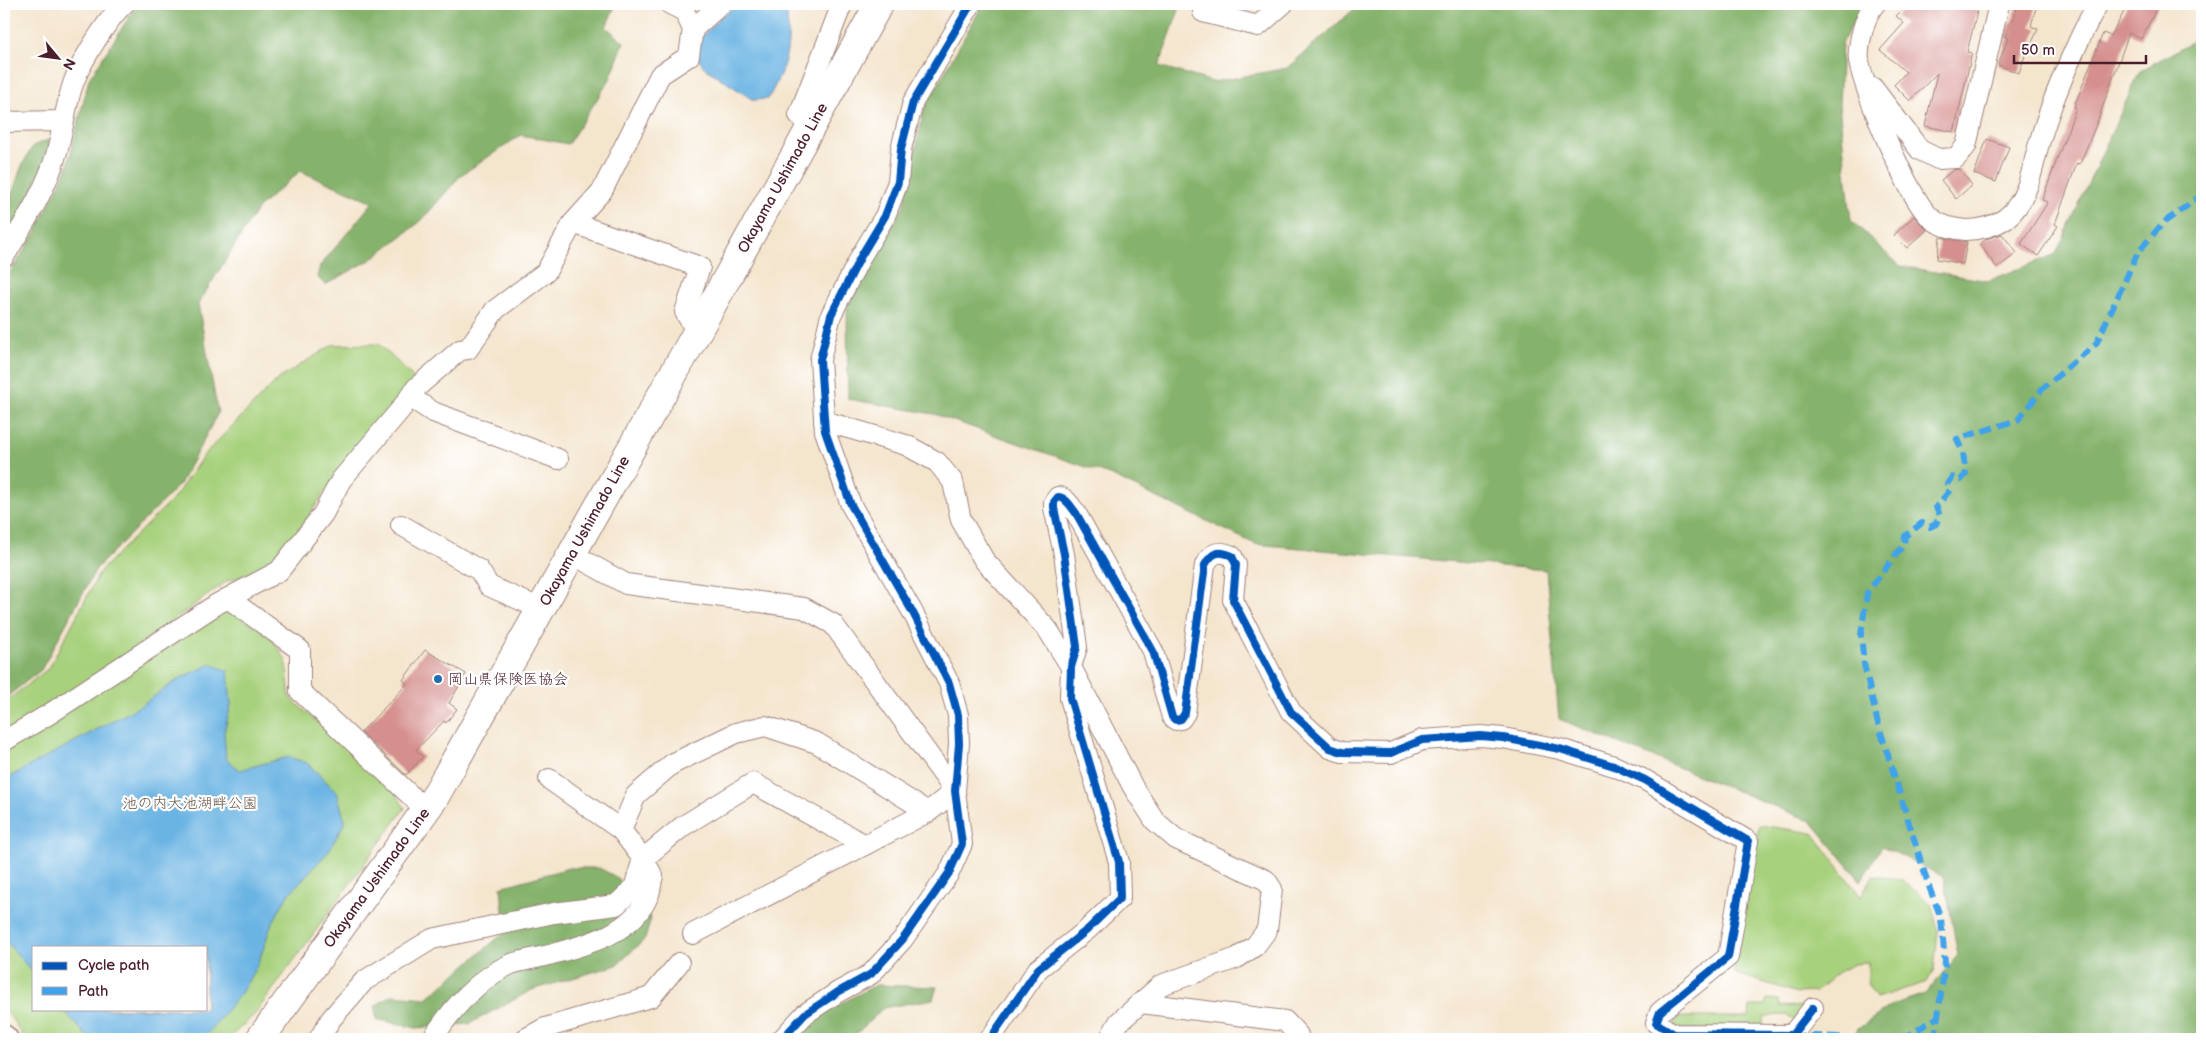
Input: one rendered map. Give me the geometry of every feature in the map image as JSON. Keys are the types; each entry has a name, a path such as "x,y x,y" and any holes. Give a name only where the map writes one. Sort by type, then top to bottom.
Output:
{"main road":[{"name":"Okayama Ushimado Line","path":"260,1039 426,810 572,554 880,4"}],"street":[{"path":"4,257 32,210 56,156 73,83 94,45 118,9 124,4"},
{"path":"4,741 52,713 217,604 279,571 323,514 342,480 417,386 460,350 468,349 495,310 546,272 573,223 602,191 660,74 689,56 693,30 684,11 670,4"},
{"path":"693,30 721,4"},
{"path":"813,124 800,115 842,4"},
{"path":"782,1039 805,1014 838,992 871,974 914,924 949,873 962,844 955,791 960,744 958,715 949,683 912,611 851,505 834,458 824,421 820,360 830,315 888,208 898,182 901,149 913,102 971,4"},
{"path":"1206,4 1203,12 1258,26 1283,4"},
{"path":"1875,4 1860,38 1859,59 1867,93 1917,202 1932,219 1951,228 1968,230 1987,227 2006,218 2020,202 2034,170 2038,147 2069,62 2098,4"},
{"path":"1863,78 1884,102 1920,150 1938,159 1956,158 1966,146 1999,4"},
{"path":"4,122 63,121"},
{"path":"573,223 700,267 685,312 697,332"},
{"path":"410,397 433,412 558,460"},
{"path":"824,421 906,445 937,462 953,482 961,520 984,560 1048,630 1071,667 1133,787 1155,821 1176,839 1266,880 1272,889 1267,930 1255,946 1237,958 1161,985 1119,1022 1109,1039"},
{"path":"990,1039 1038,969 1087,930 1120,898 1119,862 1070,698 1071,667 1077,647 1064,554 1054,508 1054,502 1058,497 1062,497 1068,502 1076,513 1153,651 1172,717 1176,720 1181,719 1185,713 1205,565 1209,557 1215,553 1223,552 1232,556 1236,566 1232,600 1290,712 1330,748 1342,752 1391,753 1422,740 1481,736 1503,738 1560,749 1614,766 1645,780 1748,841 1728,957 1660,1012 1656,1024 1674,1034 1792,1035 1813,1008"},
{"path":"401,524 479,570 489,586 541,609"},
{"path":"572,554 626,584 804,608 834,624 955,791"},
{"path":"229,599 300,650 300,691 426,810"},
{"path":"621,830 636,795 672,764 736,733 764,726 817,743 928,812"},
{"path":"432,1039 445,1019 479,983 511,964 578,947 611,934 634,916 649,894 653,876 621,830 549,779"},
{"path":"319,1039 331,1019 364,981 432,939 554,914 616,905 634,888 642,859 683,826 753,783 865,845"},
{"path":"693,934 928,812 955,791"},
{"path":"525,1039 545,1028 651,997 679,963"},
{"path":"1141,1003 1285,1021 1298,1034 1297,1039"}],"green space":[{"path":"141,4 616,4 606,27 624,42 610,79 568,144 521,135 461,175 421,221 370,260 325,285 317,277 320,266 373,202 300,171 258,208 198,304 218,413 180,484 96,569 41,670 4,699 4,282 36,232 67,168 89,79 133,11"},
{"path":"983,4 1181,4 1159,66 1213,82 1287,68 1360,4 1863,4 1842,43 1839,105 1851,220 1900,266 1988,281 2056,254 2140,71 2202,36 2202,1039 1853,1039 1858,1029 1892,1005 1925,994 1958,955 1944,877 1882,846 1861,881 1811,821 1559,719 1546,570 1255,544 1112,476 934,414 848,399 847,307 904,205 924,109"},
{"path":"50,139 48,156 16,224 4,221 4,196 11,197 22,165 33,146"},
{"path":"379,344 416,380 340,470 274,566 227,581 93,678 4,734 4,703 49,668 101,570 174,498 204,455 277,380 332,345"},
{"name":"池の内大池湖畔公園","path":"224,608 268,633 286,660 290,698 393,789 405,808 255,1014 228,1039 25,1039 4,1007 4,746"},
{"path":"1759,825 1813,833 1861,897 1873,876 1901,879 1931,904 1938,930 1934,970 1927,982 1876,998 1868,985 1868,963 1854,964 1840,971 1815,992 1797,993 1734,973"},
{"path":"569,868 599,868 618,878 651,918 645,939 617,965 532,990 469,1024 416,1028 376,1019 375,1006 392,995 427,998 505,932 501,887"},
{"path":"876,985 937,987 933,999 883,1008 851,1039 793,1039 811,1019"},
{"path":"1767,999 1779,1000 1780,1006 1807,1007 1795,1021 1787,1015 1764,1016 1762,1029 1675,1029 1675,1017 1749,1017 1750,1006 1765,1006"}],"water":[{"path":"739,4 785,4 788,31 787,53 780,75 768,99 753,100 705,68 695,55 696,43 720,17"},
{"name":"池の内大池湖畔公園","path":"211,664 228,671 231,705 224,732 226,758 239,770 289,757 307,763 337,792 345,822 328,852 287,896 271,926 258,964 241,993 203,1039 89,1039 64,1010 208,1010 208,946 32,946 32,972 4,939 4,780 140,706 179,679"}],"building":[{"path":"1908,4 1979,4 1967,52 1972,53 1954,132 1925,126 1937,73 1910,101 1894,85 1906,72 1880,50 1904,23 1896,16"},
{"path":"2019,4 2037,4 2031,26 2038,29 2030,47 2028,47 2019,73 1998,65 2008,38 2005,37"},
{"path":"2128,4 2159,4 2141,39 2129,33 2099,117 2080,164 2077,163 2055,224 2058,226 2038,256 2021,244 2048,202 2042,200 2076,108 2074,107 2103,33 2111,36"},
{"path":"1987,139 2009,147 1996,182 1974,174"},
{"path":"1959,169 1972,185 1956,199 1941,180 1953,170"},
{"path":"1914,216 1927,230 1907,248 1894,235"},
{"path":"2002,234 2017,253 1997,268 1980,244 1986,239"},
{"path":"1940,237 1967,242 1963,264 1937,259"},
{"path":"425,650 466,674 449,703 457,709 446,723 444,721 416,750 423,757 406,775 361,732 407,684 403,680"}],"marked path":[{"path":"1935,1039 1945,962 1941,918 1928,884 1877,720 1864,664 1861,635 1867,593 1904,544 1905,536 1922,523 1930,527 1936,524 1940,515 1936,507 1950,490 1947,484 1952,477 1961,480 1966,474 1963,453 1957,439 2018,420 2043,388 2096,344 2138,252 2163,223 2202,195"},
{"path":"1902,1039 1938,1017"},
{"path":"1792,1035 1839,1037 1844,1039"}],"cycle path":[{"path":"782,1039 805,1014 838,992 871,974 903,939 949,873 962,844 955,791 959,744 958,715 949,683 912,611 851,505 825,431 820,360 831,315 861,256 885,216 898,182 901,149 913,102 971,4"},
{"path":"990,1039 1038,969 1087,930 1120,898 1119,862 1070,698 1071,667 1077,647 1064,554 1054,508 1054,502 1058,497 1066,500 1076,513 1153,651 1172,717 1176,720 1181,719 1185,713 1205,565 1210,557 1216,553 1227,554 1232,556 1236,565 1233,600 1291,712 1330,748 1342,752 1391,753 1422,740 1481,736 1503,738 1560,749 1614,766 1645,780 1748,841 1728,957 1660,1012 1656,1023 1674,1034 1792,1035 1813,1008"}],"place":[{"name":"岡山県保険医協会","path":"438,679"}]}
